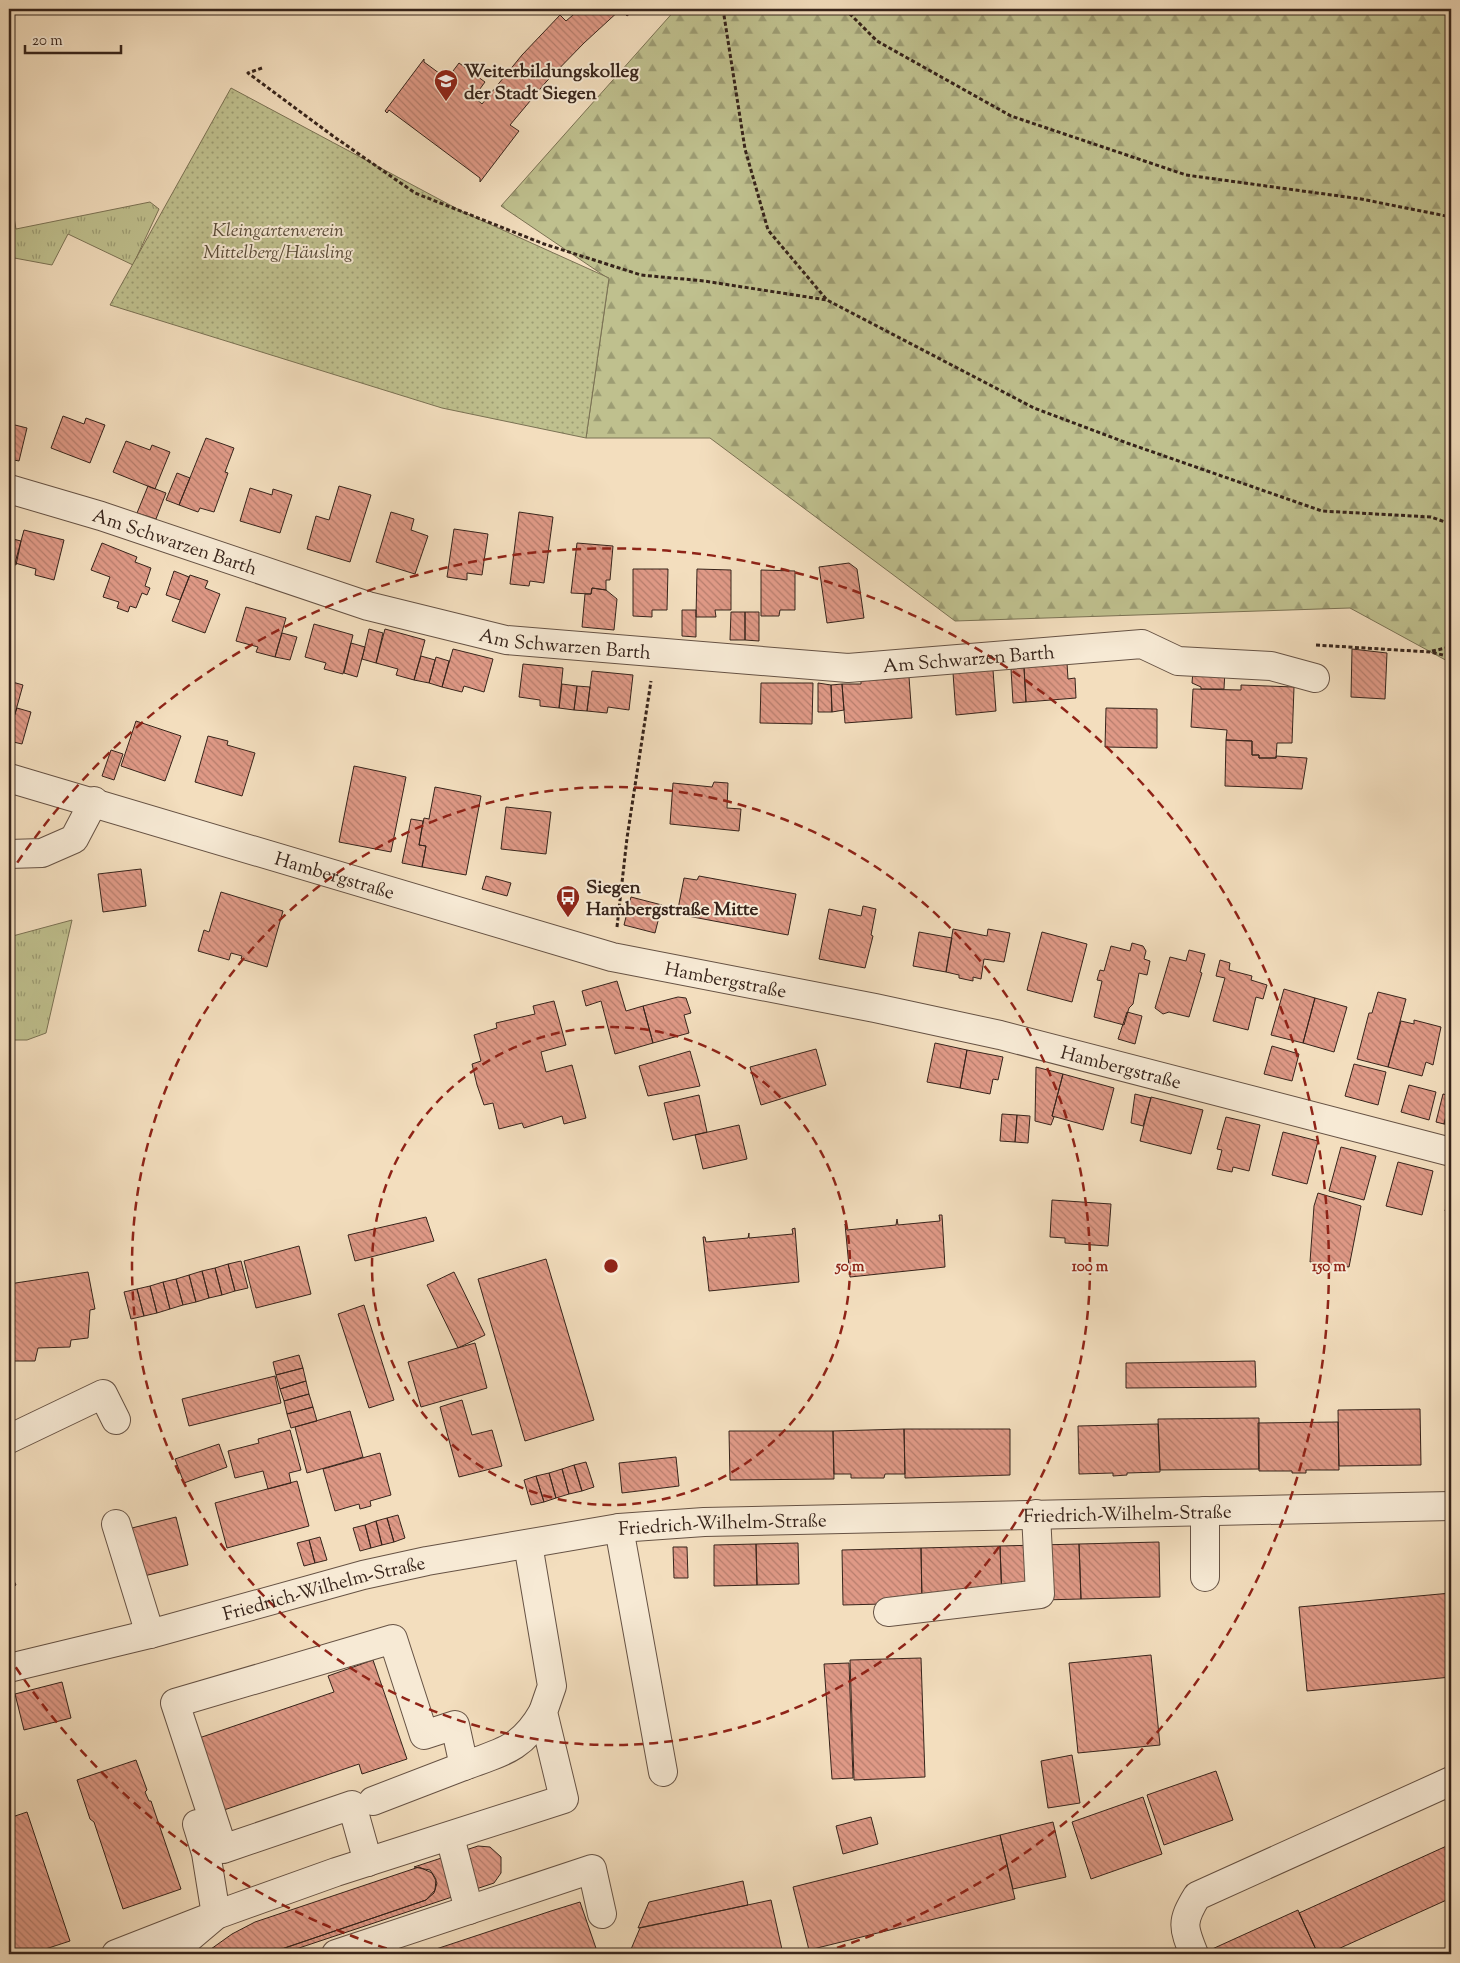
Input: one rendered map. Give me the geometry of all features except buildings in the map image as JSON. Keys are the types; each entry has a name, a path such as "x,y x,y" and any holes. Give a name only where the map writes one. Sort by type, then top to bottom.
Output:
{"street":[{"name":"Am Schwarzen Barth","path":"9,489 101,516 368,606 506,640 848,668 1142,644 1178,661 1271,666 1315,678"},
{"name":"Hambergstraße","path":"9,778 94,801 612,957 875,1008 1000,1035 1451,1152"},
{"path":"9,854 42,853 74,839 94,801"},
{"path":"9,1439 103,1394 116,1420"},
{"name":"Friedrich-Wilhelm-Straße","path":"9,1668 150,1634 363,1575 427,1561 619,1528 704,1522 1451,1506"},
{"path":"1204,1511 1205,1577"},
{"path":"888,1612 1040,1594 1036,1514"},
{"path":"116,1524 150,1634"},
{"path":"619,1528 663,1772"},
{"path":"373,1802 510,1749 532,1731 543,1712 552,1686 528,1544"},
{"path":"368,1862 352,1805 223,1848 175,1703 392,1639 424,1736 455,1725 464,1766"},
{"path":"158,1709 206,1853 216,1915"},
{"path":"116,1954 216,1915 368,1862 564,1799 543,1712"},
{"path":"1194,1954 1185,1932 1186,1914 1197,1896 1451,1781"},
{"path":"450,1837 469,1910"},
{"path":"336,1954 592,1870 602,1914"},
{"path":"170,1954 216,1915"}],"path":[{"path":"723,9 745,149 768,230 827,300"},
{"path":"845,9 878,41 1011,116 1186,175 1361,199 1451,217"},
{"path":"262,68 248,72 333,136 415,193 544,244 641,275 704,281 827,300 1034,408 1127,443 1322,511 1431,518 1451,524"},
{"path":"1451,647 1430,652 1451,657"},
{"path":"622,895 628,829 647,713"}],"green space":[{"path":"676,9 1451,9 1451,663 1350,608 955,621 710,438 586,438 609,279 501,206"},
{"name":"Kleingartenverein Mittelberg/Häusling","path":"231,88 465,213 609,278 586,438 442,408 110,305"},
{"path":"9,190 16,229 150,202 159,209 133,265 68,234 52,265 9,257"},
{"path":"72,920 46,1033 27,1040 9,1040 9,937"}],"place":[{"name":"Weiterbildungskolleg der Stadt Siegen","path":"446,102"},
{"name":"Siegen Hambergstraße Mitte","path":"568,918"}]}
